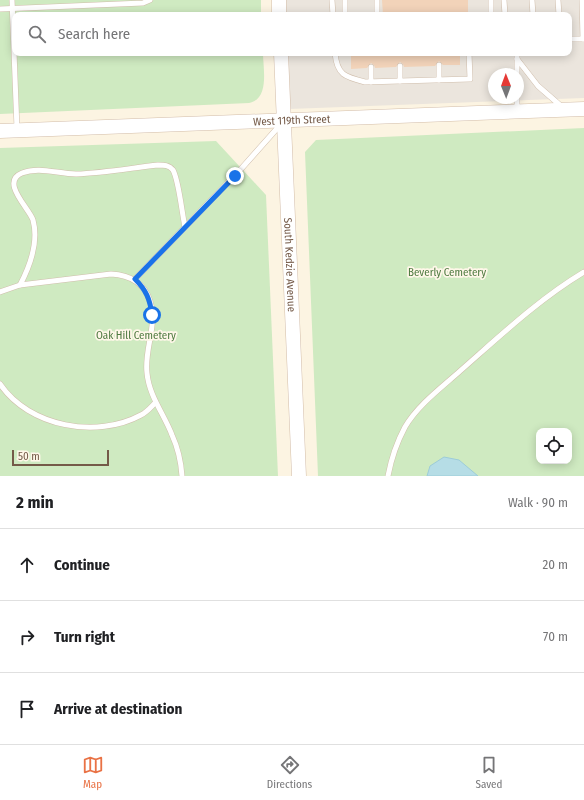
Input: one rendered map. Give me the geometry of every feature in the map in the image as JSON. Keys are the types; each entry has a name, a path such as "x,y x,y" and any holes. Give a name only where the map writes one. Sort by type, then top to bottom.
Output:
{"street":[{"path":"279,0 279,12"},
{"name":"South Kedzie Avenue","path":"281,56 299,476"},
{"name":"West 119th Street","path":"0,131 284,120 517,104 564,110 584,109"}],"lane":[{"path":"12,0 13,10"},
{"path":"0,9 13,10 143,2 150,0"},
{"path":"332,0 333,12"},
{"path":"345,0 346,12"},
{"path":"377,0 377,12"},
{"path":"491,0 491,12"},
{"path":"504,0 505,12"},
{"path":"532,0 532,12"},
{"path":"558,0 559,12"},
{"path":"572,39 584,39 582,0"},
{"path":"15,56 18,130"},
{"path":"335,56 336,66 341,73 350,78 372,82 470,79 469,56"},
{"path":"517,56 517,68"},
{"path":"517,56 538,86 564,110"},
{"path":"439,65 439,80"},
{"path":"400,66 400,82"},
{"path":"371,67 372,82"},
{"path":"135,279 242,169 284,120"},
{"path":"20,285 27,270 35,238 33,220 29,211 13,191 12,183 15,177 20,173 40,170 76,174 158,165 167,166 173,171 185,227"},
{"path":"388,476 396,447 405,427 417,411 497,338 548,296 584,272"},
{"path":"0,292 20,285 111,274 123,274 135,279 144,287 150,301 152,334 146,365 147,375 155,403 173,435 179,454 182,476"},
{"path":"0,384 6,393 34,414 70,426 108,426 125,422 143,414 155,403"}],"shaded area":[{"path":"285,0 584,0 584,98 524,100 524,68 488,68 488,102 289,109 287,56 572,56 572,12 286,12"}],"green space":[{"path":"0,0 261,0 261,12 12,12 12,56 263,56 263,89 260,96 256,100 249,103 0,114"},
{"name":"Beverly Cemetery","path":"584,128 584,476 318,476 305,152 316,140"},
{"name":"Oak Hill Cemetery","path":"216,141 266,195 278,476 0,476 0,148"}],"water":[{"path":"444,457 459,460 478,476 427,476 430,466"}],"building":[{"path":"382,0 468,0 468,12 383,12"},
{"path":"351,56 460,56 460,65 443,65 439,61 435,66 404,67 400,62 396,67 375,68 371,63 367,68 351,69"}],"route":[{"path":"152,315 150,301 144,287 135,279 235,176"}]}
